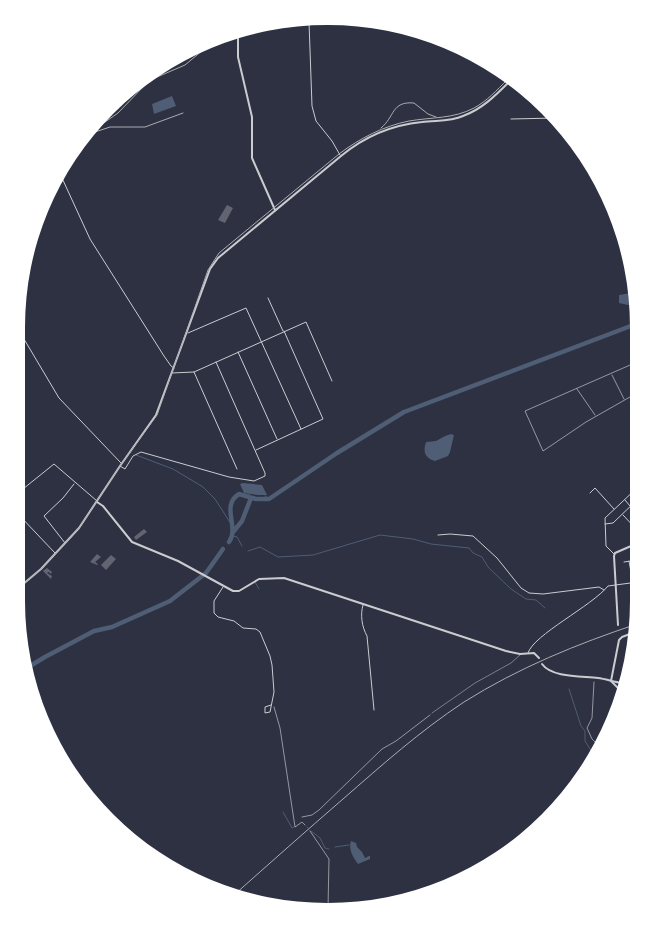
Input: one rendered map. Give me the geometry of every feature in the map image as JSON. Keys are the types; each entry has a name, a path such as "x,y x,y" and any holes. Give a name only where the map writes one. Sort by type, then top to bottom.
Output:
{"street":[{"path":"309,26 312,106 316,120 341,156"},
{"path":"238,38 239,61 252,119 252,158 275,210"},
{"path":"25,582 56,554 79,528 156,415 188,333 209,272 214,262 223,252 341,156 361,142 391,128 414,123 451,120 470,114 489,102 507,84"},
{"path":"511,119 545,118"},
{"path":"63,181 90,240 164,356 174,368"},
{"path":"255,451 323,419 268,298"},
{"path":"188,333 246,308 301,429"},
{"path":"172,373 194,372 306,322 332,381"},
{"path":"25,341 59,398 125,469 136,454 140,452 229,478 254,480 266,475 216,362"},
{"path":"238,352 278,440"},
{"path":"194,372 238,469"},
{"path":"25,488 54,464 75,484 103,506 132,542 236,591 256,580 288,579 520,654 534,653 539,658"},
{"path":"66,543 44,516 75,484"},
{"path":"590,493 595,488 614,510"},
{"path":"618,625 614,554 606,546 604,524 605,518 630,495"},
{"path":"604,524 613,523 630,506 624,500"},
{"path":"622,514 630,522"},
{"path":"25,521 56,554"},
{"path":"438,535 459,534 473,536 497,558 521,588 529,593 543,594 597,587 604,590"},
{"path":"614,554 630,547"},
{"path":"624,562 629,561 630,566"},
{"path":"528,654 531,647 539,639 599,596 608,586 630,583"},
{"path":"224,586 214,600 214,613 220,618 234,621 243,628 256,629 260,632 272,665 274,692 271,706"},
{"path":"364,605 361,611 363,630 367,636 374,710"},
{"path":"620,633 622,637"},
{"path":"618,685 615,687 611,681 619,640 627,635"},
{"path":"542,664 559,674 600,678 619,683"}],"lane":[{"path":"432,713 475,683 511,663 520,654"}],"path":[{"path":"630,365 525,410 543,451 596,416 630,397"},
{"path":"612,374 625,400"},
{"path":"577,388 596,416"},
{"path":"594,682 592,718 587,728 595,742"},
{"path":"273,701 280,728 295,827 302,822 305,825"},
{"path":"302,817 312,815 319,810 382,749 396,741 432,713"},
{"path":"310,831 329,856 328,903"}],"water":[{"path":"172,96 176,106 154,114 152,104"},
{"path":"628,293 629,305 619,303 619,295"},
{"path":"451,434 454,435 448,456 435,461 431,460 425,451 426,442 436,441"},
{"path":"240,484 262,485 267,495 244,493"},
{"path":"351,841 356,843 365,858 370,856 370,859 358,864 350,847"}],"building":[{"path":"227,205 233,208 225,223 218,220"},
{"path":"144,529 147,532 136,540 134,537"},
{"path":"97,554 101,557 95,562 97,565 90,562"},
{"path":"111,555 116,559 106,570 101,565"},
{"path":"47,568 52,572 51,574 47,573 52,576 51,579 43,571"}],"waterway":[{"path":"229,542 233,530 230,511 231,504 239,494 256,499 269,499 337,453 404,412 630,326"},
{"path":"136,455 173,469 203,487 215,499 233,527"},
{"path":"249,494 251,498"},
{"path":"265,496 269,499"},
{"path":"233,532 242,521 251,498"},
{"path":"248,551 260,547 278,557 313,555 380,535 413,539 431,544 469,548 473,553 482,557 488,567 511,589 526,599 536,600 545,608"},
{"path":"233,536 237,537 242,546"},
{"path":"32,665 94,631 112,627 170,601 206,573 223,549"},
{"path":"255,582 259,589"},
{"path":"569,689 581,726 585,731 585,741 590,749"},
{"path":"283,812 292,828 294,827"},
{"path":"311,831 320,838 325,848 329,849"},
{"path":"335,847 349,845"}],"tram line":[{"path":"25,582 41,569 79,528 157,415 208,270 219,253 339,154 355,143 372,133 400,123 466,112 483,102 505,82"},
{"path":"381,128 397,107 407,103 414,103 428,114 436,117"}],"railway":[{"path":"158,77 185,65 198,54"},
{"path":"108,120 118,113 139,91"},
{"path":"97,131 110,127 145,127 183,113"},
{"path":"240,890 387,761 417,736 464,702 505,678 548,658 628,627"}]}
